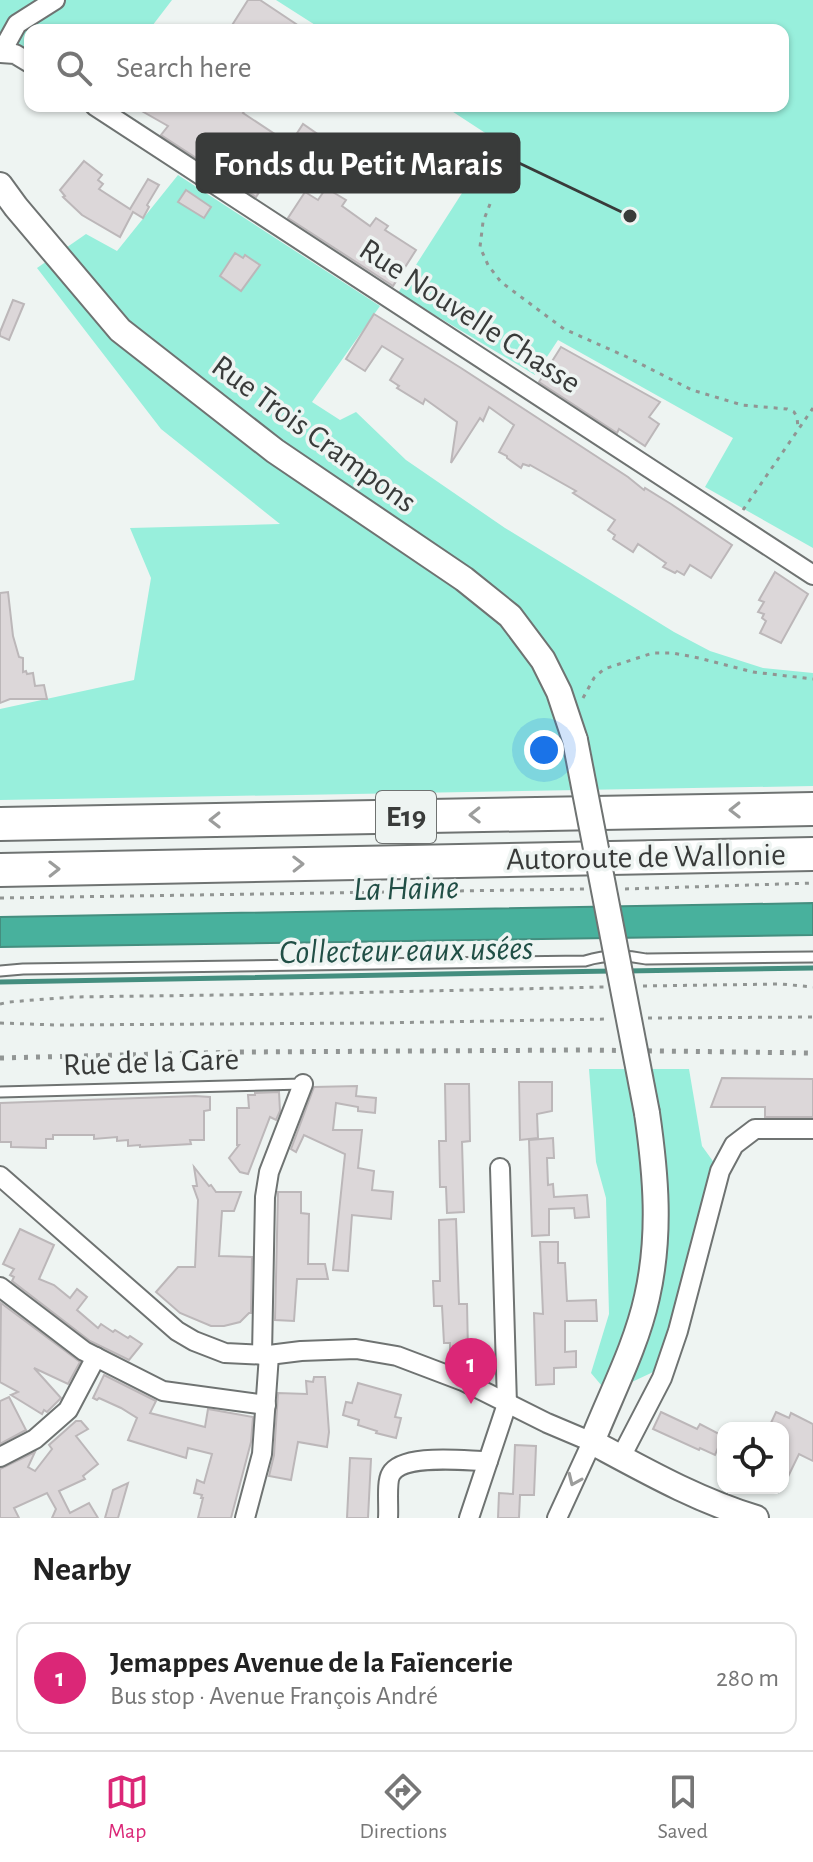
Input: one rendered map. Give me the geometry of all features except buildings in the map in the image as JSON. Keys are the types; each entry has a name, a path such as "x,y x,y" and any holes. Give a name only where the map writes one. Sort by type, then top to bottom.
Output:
{"highway":[{"name":"Autoroute de Wallonie","path":"0,824 813,809"},
{"name":"Autoroute de Wallonie","path":"0,870 813,854"}],"street":[{"path":"24,59 15,54 0,53 17,24 55,0"},
{"name":"Rue Nouvelle Chasse","path":"104,112 813,575"},
{"name":"Rue Trois Crampons","path":"0,185 120,330 275,451 464,579 510,616 543,660 559,692 573,734 647,1113 656,1183 657,1220 649,1284 634,1340 592,1442"},
{"path":"245,1518 262,1454 266,1405 265,1197 269,1172 303,1084"},
{"path":"621,1457 662,1378 682,1317 720,1171 734,1145 755,1129 813,1129"},
{"path":"469,1518 507,1404 500,1168"},
{"path":"0,1176 177,1331 194,1341 225,1353 266,1355 356,1349 397,1356 436,1370 592,1442 690,1494 756,1518"},
{"path":"0,1287 84,1351 163,1391 266,1405"},
{"path":"0,1457 35,1439 68,1410 96,1357"},
{"path":"557,1518 592,1442"},
{"path":"388,1518 389,1476 398,1466 413,1460 488,1461"}],"lane":[{"path":"0,971 585,961 597,957 633,956 646,959 813,957"},
{"name":"Rue de la Gare","path":"0,1092 303,1084"}],"path":[{"path":"490,204 483,222 480,247 488,265 501,282 564,329 692,390 742,405 787,409 797,417 798,428"},
{"path":"733,524 813,408"},
{"path":"573,734 585,691 594,678 604,669 653,653 673,653 753,672 813,679"},
{"path":"612,889 813,883"},
{"path":"0,898 596,889"},
{"path":"635,986 781,984 813,987"},
{"path":"0,1004 72,997 604,987"},
{"path":"638,1019 813,1017"},
{"path":"0,1023 377,1023 607,1019"}],"shaded area":[{"path":"0,0 172,0 154,24 24,24 24,47 0,32"},
{"path":"276,0 813,0 813,548 705,487 733,438 558,340 535,375 398,293 496,140 453,112 789,112 789,24 314,24"},
{"path":"178,175 380,306 312,402 340,420 356,412 406,460 505,528 674,632 710,651 763,668 813,673 813,786 0,800 0,709 134,680 151,578 130,528 280,524 161,429 37,268 86,234 117,251"},
{"path":"813,903 813,935 0,947 0,917"},
{"path":"589,1069 689,1069 702,1146 720,1171 666,1366 607,1392 591,1373 609,1314 606,1198 596,1162"}],"waterway":[{"name":"Collecteur eaux usées","path":"626,971 813,968"},
{"name":"Collecteur eaux usées","path":"0,982 612,971"}],"railway":[{"path":"0,1058 243,1052 584,1050 813,1053"}],"place":[{"name":"Fonds du Petit Marais","path":"630,216"},
{"name":"Jemappes Avenue de la Faïencerie","path":"471,1404"}],"water label":[{"name":"La Haine","path":"406,889"}]}
